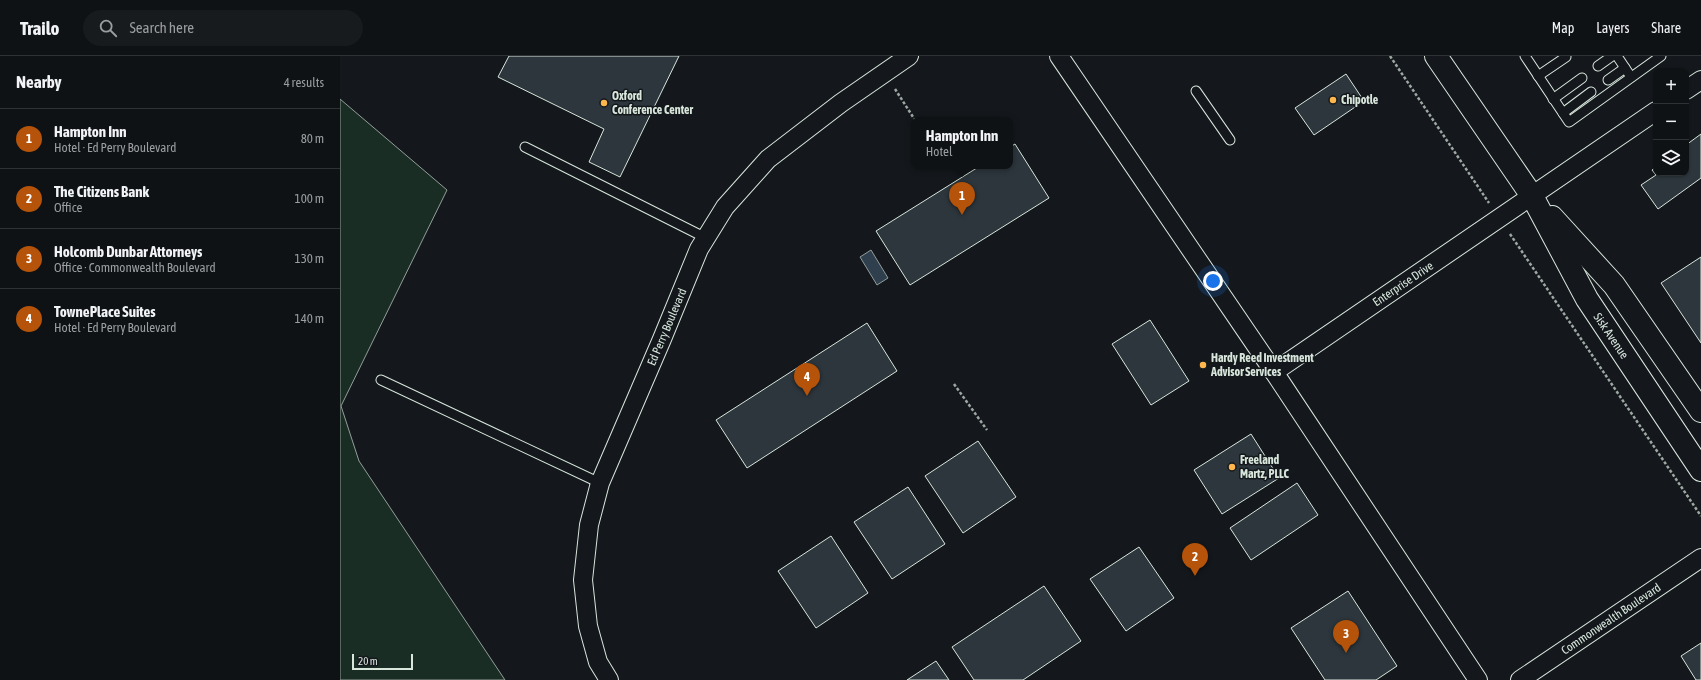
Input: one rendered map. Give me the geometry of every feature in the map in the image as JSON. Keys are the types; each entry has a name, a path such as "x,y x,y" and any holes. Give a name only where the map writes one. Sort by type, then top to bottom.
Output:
{"street":[{"name":"Ed Perry Boulevard","path":"609,680 598,662 588,626 583,580 589,525 600,483 699,249 725,207 768,159 841,103 909,56"},
{"path":"1059,56 1274,372 1478,680"},
{"name":"Sisk Avenue","path":"1436,56 1532,196 1587,300 1701,470"},
{"path":"1689,88 1701,80"},
{"name":"Enterprise Drive","path":"1274,372 1653,113"},
{"name":"Sisk Avenue","path":"1532,196 1614,284 1701,411"},
{"name":"Commonwealth Boulevard","path":"1520,680 1701,558"}],"lane":[{"path":"1525,56 1568,122 1661,56"},
{"path":"1538,76 1566,56"},
{"path":"1598,66 1612,56"},
{"path":"1617,56 1631,77"},
{"path":"1608,80 1625,68"},
{"path":"1553,99 1582,78"},
{"path":"1196,91 1230,140"},
{"path":"1562,113 1591,92"},
{"path":"525,147 706,238"},
{"path":"381,380 600,483"}],"path":[{"path":"1390,56 1701,516"},
{"path":"894,89 913,117"},
{"path":"954,384 987,430"}],"green space":[{"path":"340,99 447,190 341,406 359,461 505,680 340,680"}],"water":[{"path":"871,250 888,278 877,285 860,257"}],"building":[{"name":"Oxford Conference Center","path":"509,56 679,56 620,177 589,162 604,129 498,77"},
{"path":"1346,74 1364,101 1314,135 1295,108"},
{"path":"1701,134 1701,178 1658,209 1641,185 1654,176 1689,176 1689,143"},
{"path":"1015,144 1049,198 910,285 876,231 975,169 1013,169 1013,145"},
{"path":"1701,257 1701,343 1661,283"},
{"path":"1150,320 1189,381 1151,405 1112,344"},
{"path":"867,323 897,371 747,468 716,420"},
{"path":"1251,434 1279,478 1222,514 1194,470"},
{"path":"978,441 1016,497 963,533 925,476"},
{"path":"1297,483 1318,515 1251,560 1230,528"},
{"path":"908,487 945,544 892,579 854,522"},
{"path":"831,536 868,593 816,628 778,571"},
{"path":"1139,547 1174,598 1126,631 1090,579"},
{"path":"1044,586 1081,641 1023,680 974,680 952,647"},
{"path":"1348,591 1397,666 1376,680 1325,680 1291,628"},
{"path":"1701,643 1701,680 1696,680 1681,656"},
{"path":"936,661 949,680 907,680"}],"place":[{"name":"Chipotle","path":"1333,100"},
{"name":"Oxford Conference Center","path":"604,103"},
{"name":"Hampton Inn","path":"962,215"},
{"name":"Hardy Reed Investment Advisor Services","path":"1203,365"},
{"name":"TownePlace Suites","path":"807,396"},
{"name":"Freeland Martz, PLLC","path":"1232,467"},
{"name":"The Citizens Bank","path":"1195,576"},
{"name":"Holcomb Dunbar Attorneys","path":"1346,653"}]}
